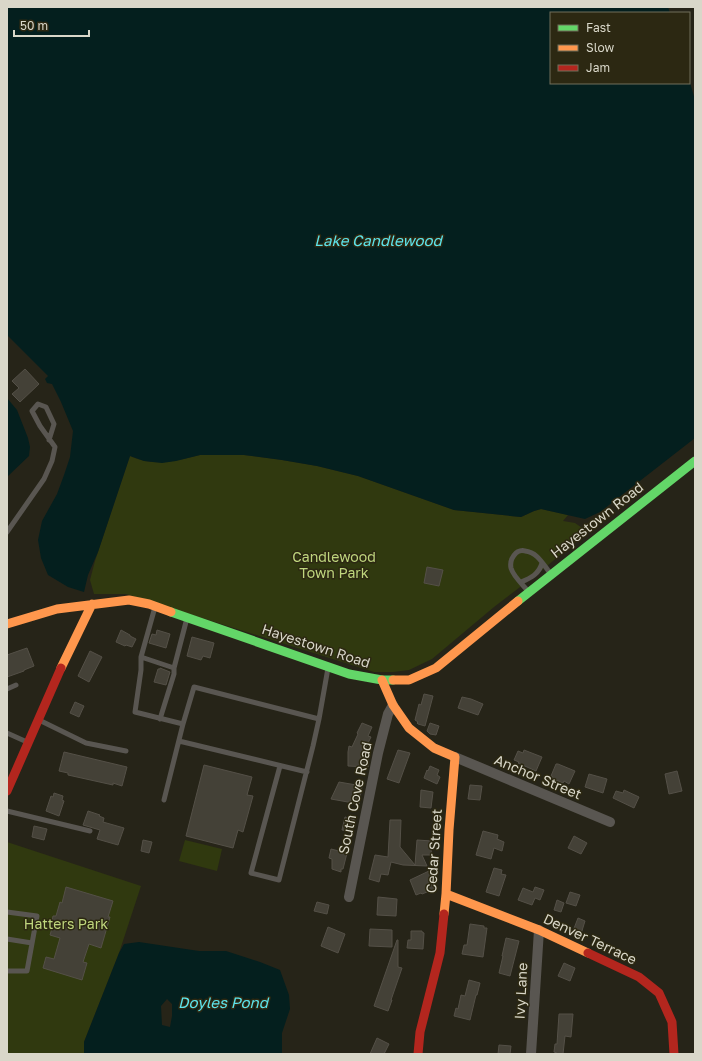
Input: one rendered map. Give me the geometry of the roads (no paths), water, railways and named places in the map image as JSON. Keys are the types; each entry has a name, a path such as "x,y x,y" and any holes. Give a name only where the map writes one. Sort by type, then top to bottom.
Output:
{"street":[{"name":"Hayestown Road","path":"7,624 49,611 130,600 149,604 188,617 349,674 382,680 409,680 436,668 528,592 695,461"},
{"path":"7,791 92,604"},
{"path":"382,680 393,705 409,728 434,748 455,757"},
{"name":"South Cove Road","path":"349,897 378,753 388,714 393,705"},
{"name":"Anchor Street","path":"455,757 610,822"},
{"name":"Cedar Street","path":"418,1054 420,1032 440,953 446,894 449,830 455,757"},
{"name":"Denver Terrace","path":"446,894 539,930 639,978 659,993 672,1022 674,1054"},
{"name":"Ivy Lane","path":"531,1054 539,930"}],"lane":[{"path":"7,532 44,479 52,461 54,447 49,440 40,426 32,411 38,404 46,407 54,424 49,440"},
{"path":"528,592 511,569 511,560 516,553 522,550 531,551 539,558 551,574"},
{"path":"521,582 534,576 540,569 542,563"},
{"path":"155,606 140,657 141,670 135,712 183,724"},
{"path":"160,719 174,674 174,668 188,617"},
{"path":"140,657 174,668"},
{"path":"280,766 251,873 279,880 319,719 328,667"},
{"path":"7,689 16,685"},
{"path":"164,800 194,687 319,719"},
{"path":"38,720 86,743 126,751"},
{"path":"7,733 28,743"},
{"path":"179,741 306,772"},
{"path":"7,811 90,831"},
{"path":"7,912 37,916 27,971 7,971"},
{"path":"7,939 32,943"}],"water":[{"name":"Lake Candlewood","path":"7,7 668,7 670,12 550,12 550,84 690,84 690,82 695,100 695,438 600,512 585,519 541,509 521,517 454,510 358,476 317,466 282,460 244,455 200,455 162,463 144,461 130,456 98,552 88,575 84,592 68,587 48,575 41,558 38,540 42,521 57,494 70,457 73,431 52,384 47,383 45,379 48,376 7,335"},
{"path":"7,398 17,410 30,447 29,456 7,477"},
{"name":"Doyles Pond","path":"139,942 199,951 226,951 280,970 289,995 290,1009 282,1033 282,1054 84,1054 84,1042 119,953 124,944","holes":["167,999 172,1004 170,1027 162,1025 161,1006"]}],"park label":[{"name":"Candlewood Town Park","path":"334,566"},
{"name":"Hatters Park","path":"66,924"}]}
